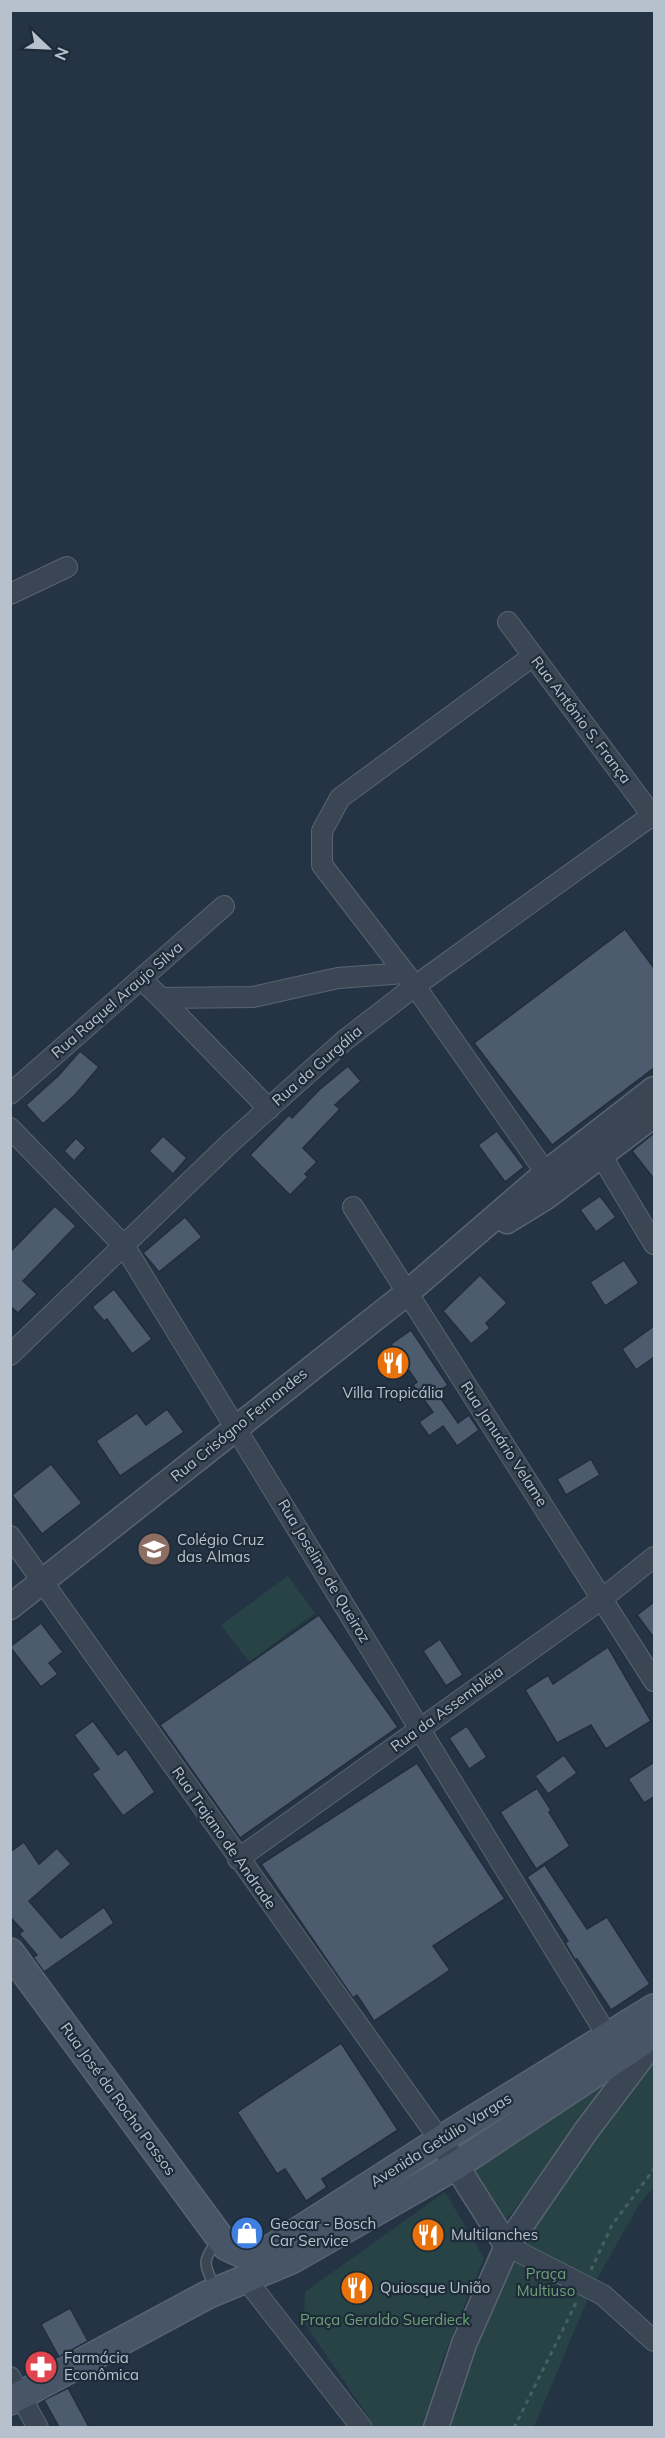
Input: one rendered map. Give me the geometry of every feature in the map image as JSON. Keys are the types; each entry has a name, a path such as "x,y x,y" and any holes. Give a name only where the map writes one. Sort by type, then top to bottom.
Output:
{"main road":[{"name":"Rua José da Rocha Passos","path":"10,1952 223,2242"},
{"name":"Avenida Getúlio Vargas","path":"223,2242 244,2254 255,2256 264,2253 440,2140 654,2008"},
{"name":"Avenida Getúlio Vargas","path":"14,2391 216,2291 291,2260 457,2165 654,2034"}],"street":[{"path":"10,594 68,567"},
{"name":"Rua Antônio S. França","path":"508,622 654,816"},
{"path":"533,656 340,798 322,831 322,865 410,979 546,1173"},
{"name":"Rua da Gurgália","path":"10,1355 230,1143 410,979 654,816"},
{"name":"Rua Raquel Araujo Silva","path":"10,1094 224,906"},
{"path":"161,998 253,997 338,978 410,979"},
{"path":"141,979 269,1108"},
{"name":"Rua Crisógno Fernandes","path":"10,1607 406,1293 546,1173 654,1089"},
{"name":"Rua Crisógno Fernandes","path":"467,1242 522,1213 602,1157 654,1115"},
{"name":"Rua Joselino de Queiroz","path":"10,1128 125,1246 608,2037"},
{"path":"602,1157 654,1244"},
{"name":"Rua Januário Velame","path":"353,1207 654,1681"},
{"name":"Rua Trajano de Andrade","path":"10,1536 440,2140"},
{"name":"Rua da Assembléia","path":"238,1859 603,1598 654,1557"},
{"path":"436,2427 464,2344 507,2246 586,2131 654,2041"},
{"path":"440,2140 507,2246 603,2295 654,2341"},
{"path":"245,2278 362,2427"},
{"path":"14,2391 38,2427"}],"lane":[{"path":"216,2291 204,2262 206,2256 223,2242"}],"green space":[{"path":"288,1576 315,1613 249,1662 221,1625"},
{"path":"637,2057 504,2222 472,2166"},
{"name":"Praça Multiuso","path":"654,2062 654,2187 640,2203 594,2284 534,2427 450,2428 460,2389 507,2260 582,2145"},
{"name":"Praça Geraldo Suerdieck","path":"445,2192 484,2258 442,2361 424,2427 375,2427 304,2322 305,2292"}],"building":[{"path":"625,929 654,968 654,1068 552,1145 474,1043"},
{"path":"80,1051 99,1067 75,1095 43,1124 26,1105 59,1075"},
{"path":"348,1066 361,1081 335,1105 340,1109 303,1148 317,1162 305,1174 308,1177 290,1195 250,1155 289,1115 292,1118 319,1090"},
{"path":"497,1131 524,1167 505,1182 478,1145"},
{"path":"654,1133 654,1179 632,1151"},
{"path":"163,1136 187,1158 173,1174 149,1151"},
{"path":"76,1138 86,1148 74,1161 64,1151"},
{"path":"600,1196 616,1217 596,1232 580,1210"},
{"path":"55,1206 76,1226 23,1281 37,1294 18,1313 10,1306 10,1252"},
{"path":"185,1217 202,1237 159,1272 143,1253"},
{"path":"624,1260 639,1283 605,1306 590,1282"},
{"path":"480,1275 507,1303 486,1323 490,1328 471,1344 443,1311"},
{"path":"114,1289 152,1339 132,1354 107,1319 104,1321 92,1307"},
{"path":"654,1326 654,1357 636,1370 622,1349"},
{"path":"411,1330 448,1385 437,1393 458,1423 469,1415 479,1430 457,1446 443,1426 429,1436 419,1422 433,1412 413,1385 417,1382 391,1344"},
{"path":"167,1409 184,1432 120,1476 96,1441 137,1413 146,1425"},
{"path":"591,1459 600,1475 566,1495 557,1479"},
{"path":"51,1464 82,1503 42,1534 12,1495"},
{"path":"654,1602 654,1638 637,1615"},
{"path":"319,1615 398,1727 240,1838 160,1725"},
{"path":"41,1623 63,1652 49,1663 58,1674 41,1687 10,1647"},
{"path":"440,1639 463,1675 446,1686 423,1651"},
{"path":"608,1647 651,1721 606,1749 591,1725 557,1743 525,1690 548,1675 553,1684"},
{"path":"93,1721 118,1755 126,1749 155,1792 123,1816 92,1774 99,1769 74,1735"},
{"path":"467,1726 487,1757 469,1769 449,1738"},
{"path":"564,1755 577,1773 548,1794 535,1776"},
{"path":"654,1762 654,1797 644,1803 628,1779"},
{"path":"417,1763 505,1899 433,1946 450,1970 374,2021 357,1995 353,1998 261,1864"},
{"path":"537,1788 570,1846 536,1869 500,1812"},
{"path":"24,1842 39,1864 57,1848 71,1864 29,1901 61,1938 104,1907 114,1923 44,1972 33,1957 37,1955 19,1934 23,1931 10,1917 10,1852"},
{"path":"545,1865 587,1929 607,1917 650,1984 611,2010 577,1959 575,1960 565,1943 568,1941 527,1877"},
{"path":"341,2043 398,2130 322,2179 327,2187 306,2201 285,2169 277,2174 237,2112"},
{"path":"70,2308 88,2341 59,2357 41,2324"},
{"path":"68,2388 89,2427 59,2427 44,2400"}],"place":[{"name":"Villa Tropicália","path":"393,1363"},
{"name":"Colégio Cruz das Almas","path":"154,1549"},
{"name":"Geocar - Bosch Car Service","path":"247,2233"},
{"name":"Multilanches","path":"428,2235"},
{"name":"Quiosque União","path":"357,2288"},
{"name":"Farmácia Econômica","path":"41,2367"}]}
